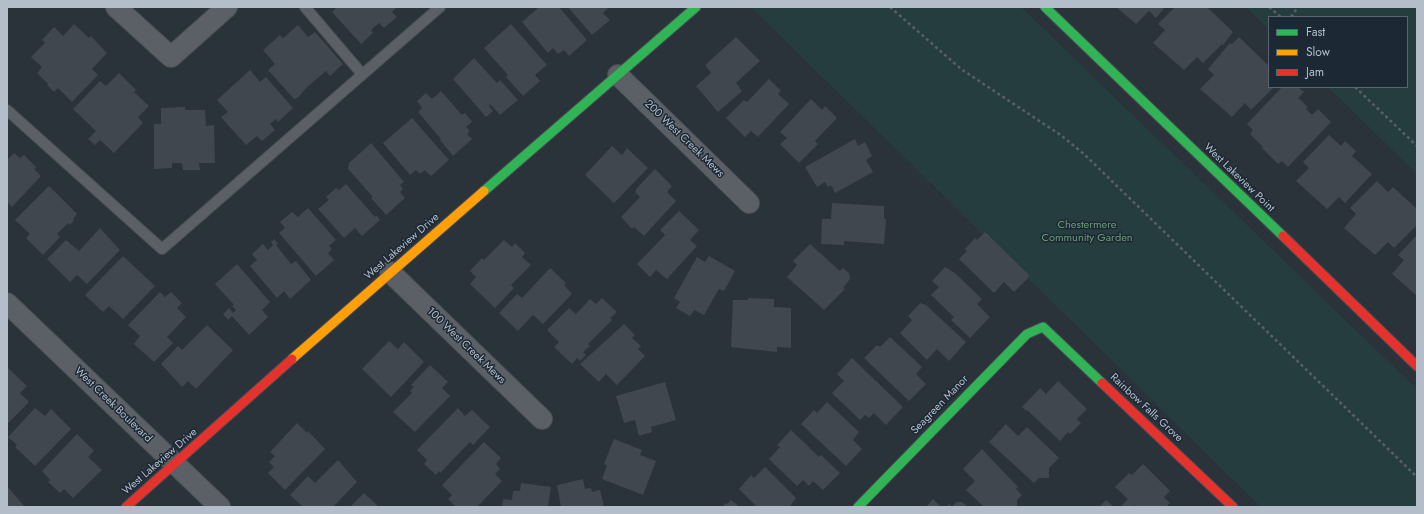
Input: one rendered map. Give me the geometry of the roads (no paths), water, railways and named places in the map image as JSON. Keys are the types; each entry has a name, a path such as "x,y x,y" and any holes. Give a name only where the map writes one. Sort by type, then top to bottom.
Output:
{"street":[{"path":"116,7 171,57 227,7"},
{"name":"West Lakeview Drive","path":"126,507 175,465 390,272 696,7"},
{"name":"West Lakeview Point","path":"1045,7 1417,366"},
{"name":"200 West Creek Mews","path":"618,75 749,204"},
{"name":"100 West Creek Mews","path":"390,272 542,419"},
{"name":"West Creek Boulevard","path":"7,303 220,507"},
{"name":"Seagreen Manor","path":"858,507 1017,343 1027,334 1043,327"},
{"name":"Rainbow Falls Grove","path":"1043,327 1233,507"}],"lane":[{"path":"305,7 362,74"},
{"path":"7,110 162,249 440,7"}],"park label":[{"name":"Chestermere Community Garden","path":"1087,231"}]}
